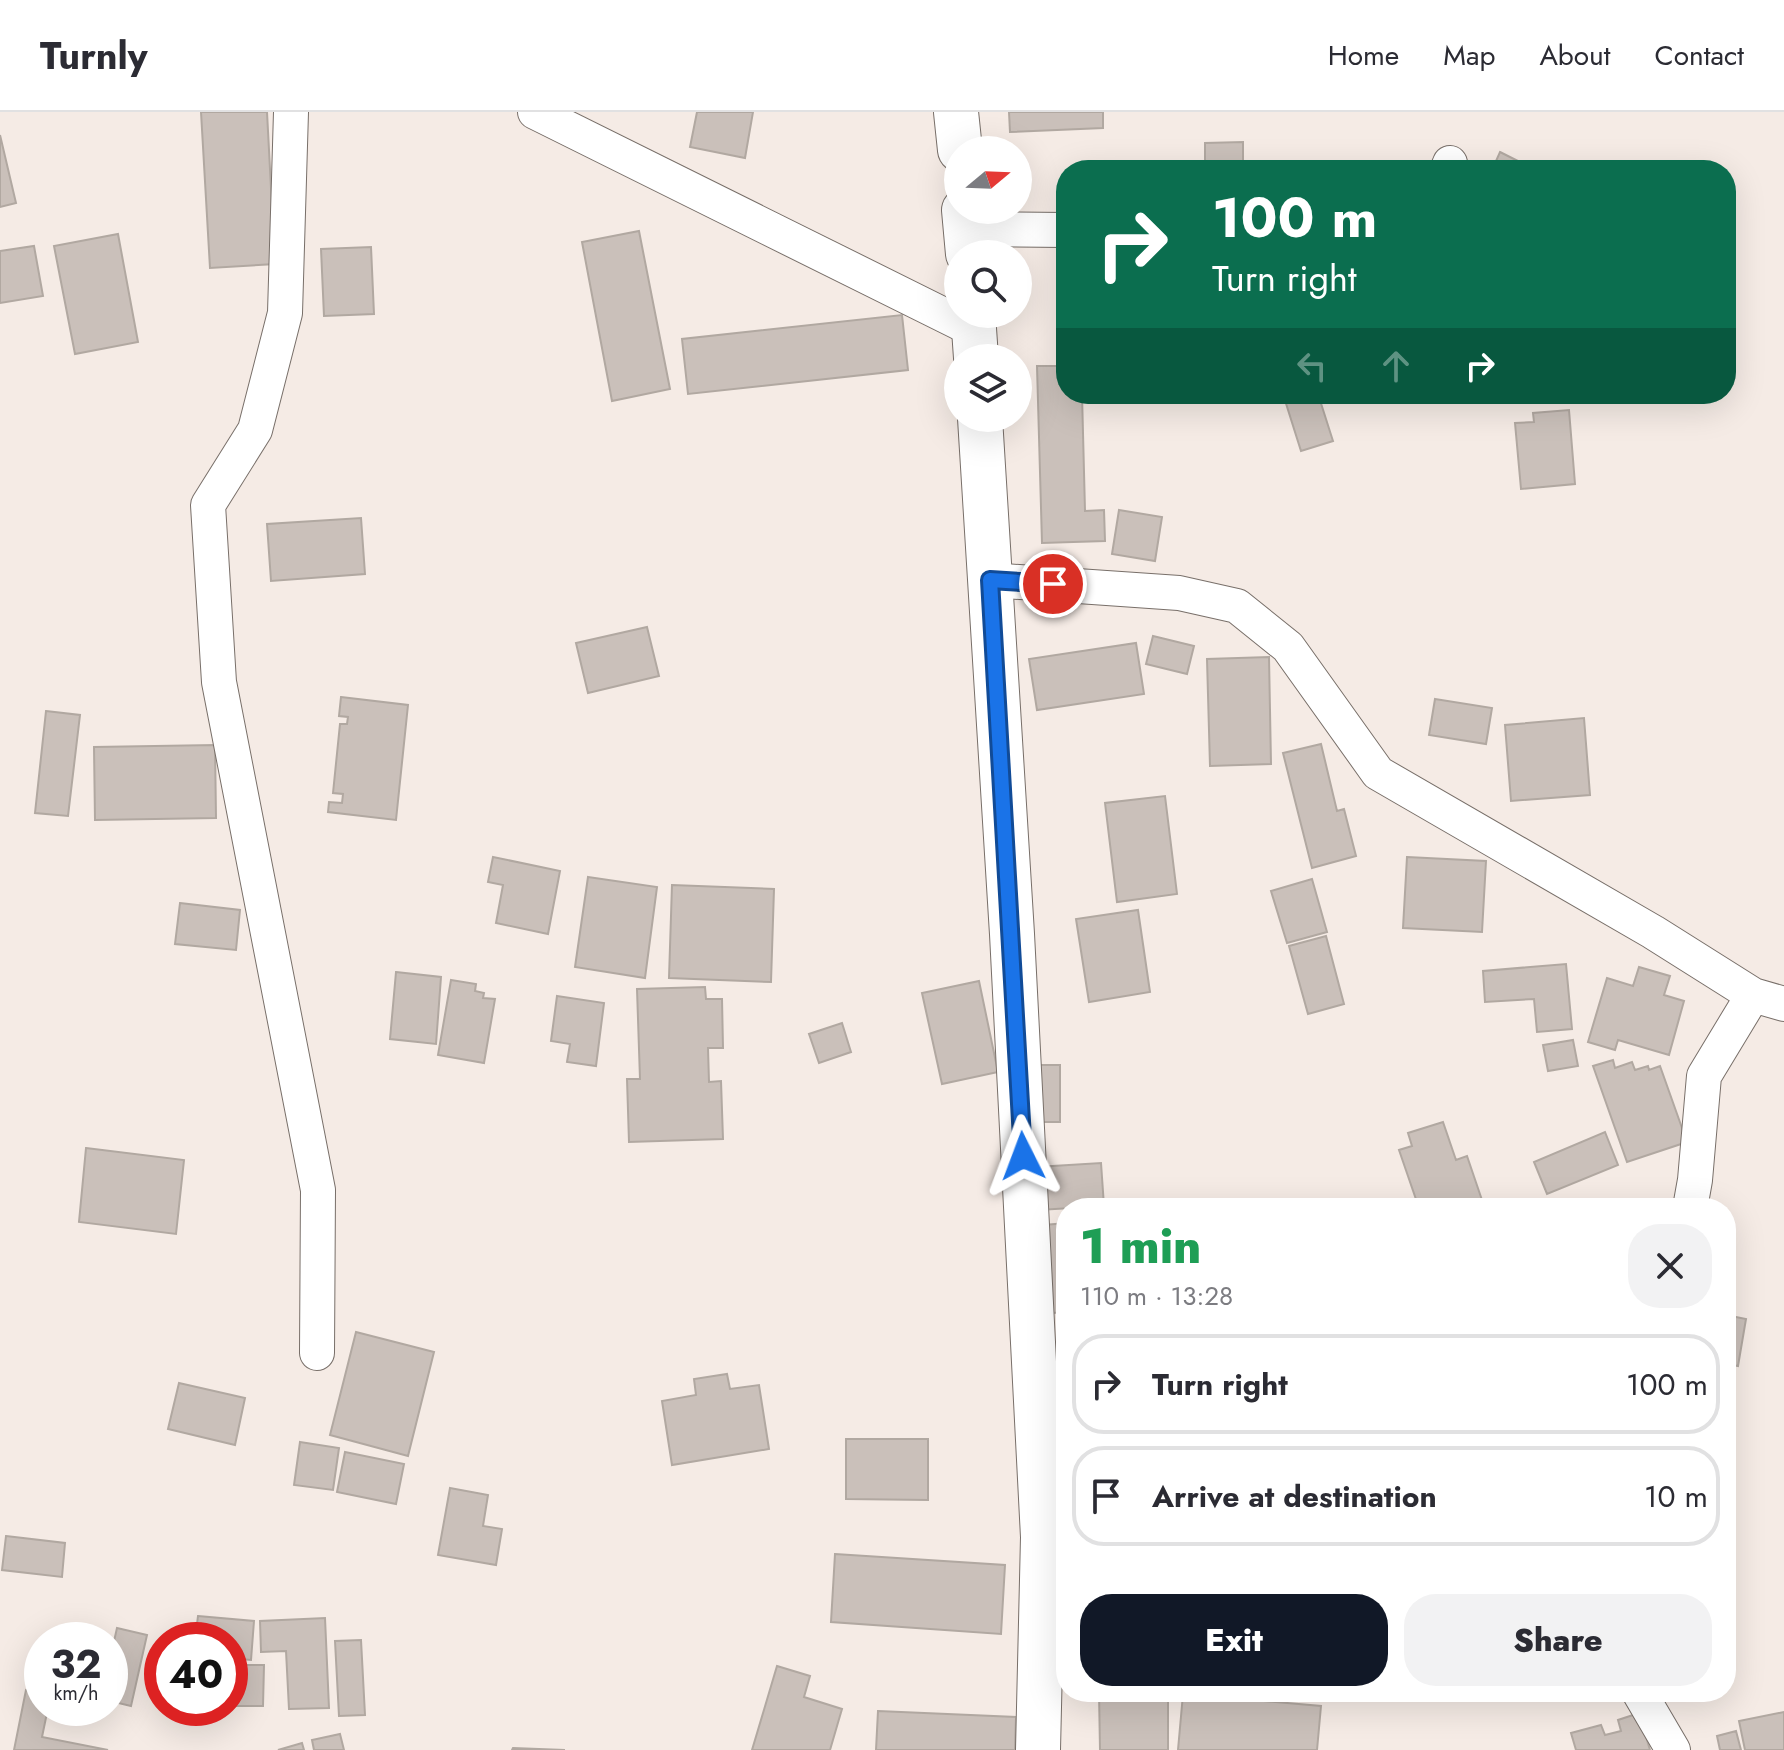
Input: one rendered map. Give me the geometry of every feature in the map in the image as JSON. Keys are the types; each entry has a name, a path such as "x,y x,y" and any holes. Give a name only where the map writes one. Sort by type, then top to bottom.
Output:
{"street":[{"path":"291,112 285,313 255,430 208,505 219,682 318,1190 317,1353"},
{"path":"535,112 974,334"},
{"path":"956,112 959,136"},
{"path":"966,231 1056,230"},
{"path":"981,432 1012,934 1043,1537 1038,1750"},
{"path":"990,580 1179,593 1237,606 1288,647 1378,773 1769,1000 1704,1076 1692,1198"},
{"path":"1645,1702 1673,1750"}],"building":[{"path":"201,112 267,112 275,264 210,268"},
{"path":"697,112 753,112 745,158 690,147"},
{"path":"1009,112 1103,112 1103,128 1010,132"},
{"path":"0,135 16,203 0,207"},
{"path":"1243,142 1243,160 1205,160 1205,143"},
{"path":"1500,152 1516,160 1496,160"},
{"path":"639,231 670,389 612,401 582,242"},
{"path":"118,234 138,342 75,354 54,246"},
{"path":"34,246 43,296 0,303 0,251"},
{"path":"371,247 374,314 324,316 321,249"},
{"path":"902,315 908,370 688,394 682,339"},
{"path":"1037,366 1056,366 1056,404 1082,404 1085,511 1104,510 1105,541 1042,543"},
{"path":"1286,404 1321,404 1333,441 1301,451"},
{"path":"1569,410 1575,484 1521,489 1515,423 1534,422 1533,413"},
{"path":"1119,510 1162,517 1155,561 1112,554"},
{"path":"361,518 365,574 271,581 267,524"},
{"path":"647,627 659,676 588,693 576,643"},
{"path":"1153,636 1194,646 1187,674 1146,664"},
{"path":"1136,643 1144,694 1037,710 1029,659"},
{"path":"1269,657 1271,764 1210,766 1207,659"},
{"path":"341,697 408,705 396,820 328,812 329,802 342,803 343,794 333,793 340,724 347,724 348,717 339,716"},
{"path":"1435,699 1492,708 1486,744 1429,735"},
{"path":"46,711 80,715 68,816 35,813"},
{"path":"1584,718 1590,795 1511,801 1505,725"},
{"path":"1321,744 1337,811 1344,809 1356,856 1312,868 1283,753"},
{"path":"215,745 216,818 95,820 94,747"},
{"path":"1165,796 1177,894 1117,902 1105,803"},
{"path":"493,857 560,871 548,934 496,923 503,885 488,882"},
{"path":"1407,857 1486,861 1482,932 1403,928"},
{"path":"588,877 657,887 645,978 575,967"},
{"path":"1312,879 1327,932 1287,943 1271,891"},
{"path":"672,885 774,889 771,982 669,978"},
{"path":"180,903 240,910 236,950 175,944"},
{"path":"1138,910 1150,992 1089,1002 1076,919"},
{"path":"1326,936 1344,1004 1308,1014 1289,946"},
{"path":"1566,964 1572,1029 1537,1032 1534,999 1485,1002 1483,971"},
{"path":"1639,967 1670,976 1664,995 1684,1001 1669,1055 1618,1040 1615,1050 1588,1042 1607,978 1633,986"},
{"path":"396,972 441,977 436,1044 390,1039"},
{"path":"451,980 476,984 475,991 484,993 483,998 495,999 484,1063 438,1055"},
{"path":"979,981 998,1072 942,1084 922,993"},
{"path":"705,987 706,999 722,999 723,1048 708,1048 709,1082 721,1081 723,1139 629,1142 627,1079 640,1079 637,989"},
{"path":"557,996 604,1003 596,1066 567,1062 570,1044 551,1041"},
{"path":"842,1023 851,1052 819,1063 809,1034"},
{"path":"1573,1040 1578,1066 1548,1071 1543,1045"},
{"path":"1613,1060 1615,1068 1632,1062 1635,1070 1660,1066 1687,1142 1627,1162 1593,1066"},
{"path":"1039,1065 1060,1065 1060,1122 1039,1122"},
{"path":"1443,1122 1456,1160 1467,1156 1481,1198 1416,1198 1399,1150 1412,1146 1408,1133"},
{"path":"1605,1132 1618,1165 1547,1194 1534,1162"},
{"path":"86,1148 184,1160 176,1234 79,1222"},
{"path":"1101,1163 1103,1198 1056,1198 1056,1209 1039,1210 1037,1167"},
{"path":"1056,1224 1056,1313 1053,1313 1044,1225"},
{"path":"1736,1317 1746,1319 1736,1366"},
{"path":"356,1332 434,1352 408,1456 330,1435"},
{"path":"727,1374 730,1389 759,1385 769,1449 672,1465 662,1401 696,1395 694,1379"},
{"path":"179,1383 245,1398 235,1445 168,1429"},
{"path":"846,1439 928,1439 928,1500 846,1499"},
{"path":"300,1442 339,1448 333,1490 294,1485"},
{"path":"345,1452 404,1464 396,1504 337,1492"},
{"path":"450,1488 488,1495 483,1526 502,1529 496,1565 438,1555"},
{"path":"6,1536 65,1543 62,1577 2,1570"},
{"path":"835,1554 1005,1565 1001,1634 831,1622"},
{"path":"198,1616 254,1621 251,1660 248,1660 248,1622 197,1622"},
{"path":"325,1618 329,1708 289,1709 286,1651 261,1652 260,1621"},
{"path":"128,1631 144,1634 144,1648 131,1706 128,1705"},
{"path":"361,1640 365,1715 339,1716 335,1641"},
{"path":"248,1665 264,1665 263,1706 248,1706"},
{"path":"777,1666 810,1676 804,1697 842,1709 830,1750 752,1750"},
{"path":"24,1700 24,1726 44,1726 42,1737 108,1750 14,1750"},
{"path":"1099,1702 1168,1702 1168,1750 1100,1750"},
{"path":"1182,1702 1275,1702 1321,1706 1317,1750 1178,1750"},
{"path":"878,1711 1016,1717 1015,1750 876,1750"},
{"path":"1784,1712 1784,1750 1745,1750 1739,1721"},
{"path":"1639,1713 1650,1750 1576,1750 1571,1733 1601,1725 1605,1735 1621,1731 1618,1720"},
{"path":"1736,1731 1741,1750 1720,1750 1717,1736"},
{"path":"340,1734 344,1750 314,1750 312,1740"},
{"path":"302,1743 304,1750 278,1750"},
{"path":"513,1748 565,1750 512,1750"}],"route":[{"path":"1023,1156 990,580 1053,584"}]}
